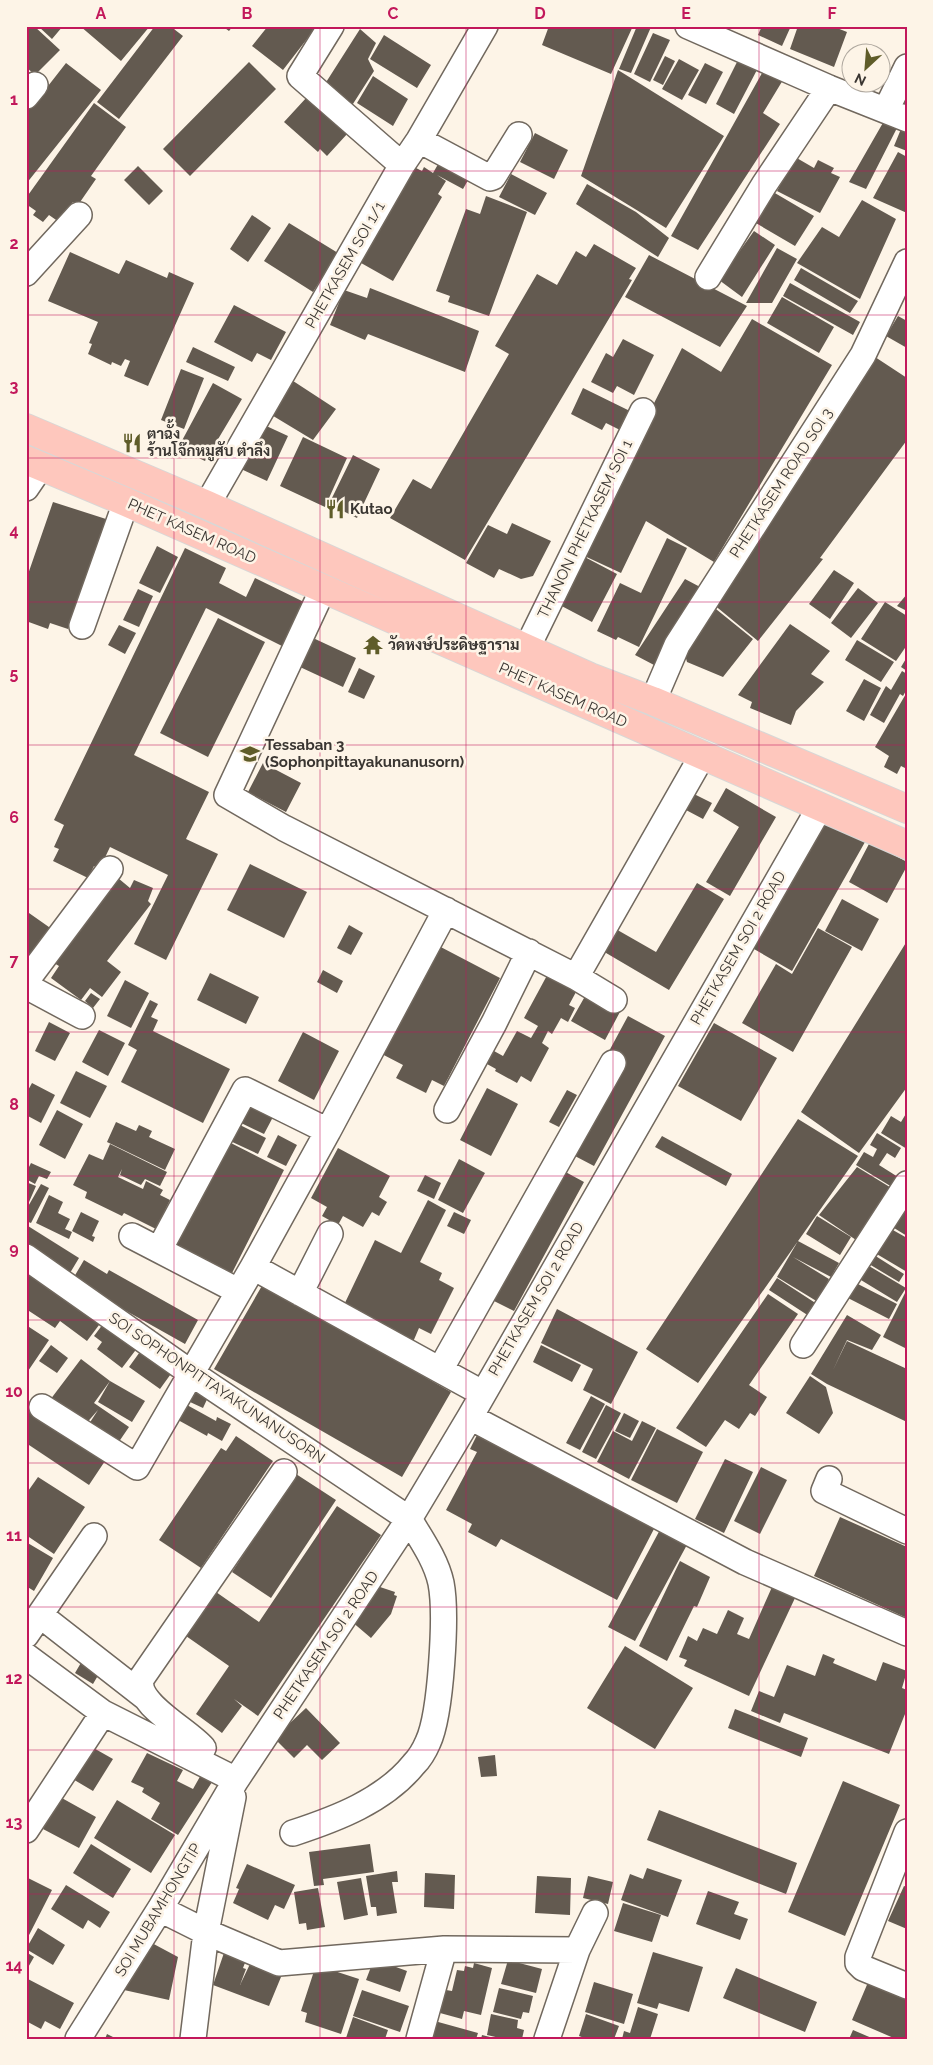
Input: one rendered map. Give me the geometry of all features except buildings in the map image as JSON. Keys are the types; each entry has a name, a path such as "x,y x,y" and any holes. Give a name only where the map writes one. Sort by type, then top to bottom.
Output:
{"main road":[{"name":"PHET KASEM ROAD","path":"26,428 207,505 590,677 652,701 907,809"},
{"name":"PHET KASEM ROAD","path":"31,471 126,502 907,845"},
{"path":"126,502 137,476"},
{"path":"575,700 590,677"}],"street":[{"path":"331,26 300,76 402,165"},
{"name":"PHETKASEM SOI 1/1","path":"207,505 402,165 419,140 485,26"},
{"path":"688,26 829,88 896,114 907,67"},
{"path":"708,277 764,185 829,88"},
{"path":"419,140 490,178 493,177 519,135"},
{"path":"26,273 79,215"},
{"name":"PHETKASEM ROAD SOI 3","path":"652,701 677,645 863,355 907,262"},
{"name":"THANON PHETKASEM SOI 1","path":"527,648 643,411"},
{"path":"82,626 126,502"},
{"path":"323,589 227,796 284,828 529,952 614,1000"},
{"path":"576,977 702,756"},
{"name":"PHETKASEM SOI 2 ROAD","path":"236,1780 409,1519 470,1417 820,807"},
{"path":"26,981 110,869"},
{"path":"42,1407 137,1467 253,1267 328,1132 446,910"},
{"path":"446,1110 494,1023 529,952"},
{"path":"26,986 82,1016"},
{"path":"440,1370 613,1063"},
{"path":"159,1250 245,1090 328,1132"},
{"path":"803,1345 907,1184"},
{"path":"300,1293 330,1234"},
{"path":"132,1236 238,1292"},
{"name":"SOI SOPHONPITTAYAKUNANUSORN","path":"26,1257 191,1373 409,1519"},
{"path":"253,1267 482,1394"},
{"path":"470,1417 745,1562 907,1633"},
{"path":"197,1760 203,1748 149,1703 140,1685 144,1673 284,1472"},
{"path":"829,1479 824,1491 907,1531"},
{"path":"293,1833 331,1820 360,1806 390,1788 415,1764 429,1740 439,1688 443,1634 441,1583 431,1555 409,1519"},
{"path":"26,1635 94,1536"},
{"path":"40,1614 145,1697"},
{"path":"26,1656 103,1713 236,1780 206,1932 193,2039"},
{"path":"26,1830 103,1713"},
{"name":"SOI MUBAMHONGTIP","path":"78,2039 160,1909 236,1780"},
{"path":"907,1832 858,1957 858,1962 863,1968 907,1986"},
{"path":"160,1909 206,1932 279,1963 444,1949 577,1950"},
{"path":"548,2039 577,1950 595,1913"},
{"path":"419,2039 444,1949"}],"place":[{"name":"ตาฉั้ง ร้านโจ๊กหมูสับ ตำลึง","path":"132,443"},
{"name":"Kutao","path":"335,509"},
{"name":"วัดหงษ์ประดิษฐาราม","path":"373,645"},
{"name":"Tessaban 3 (Sophonpittayakunanusorn)","path":"250,754"}]}
